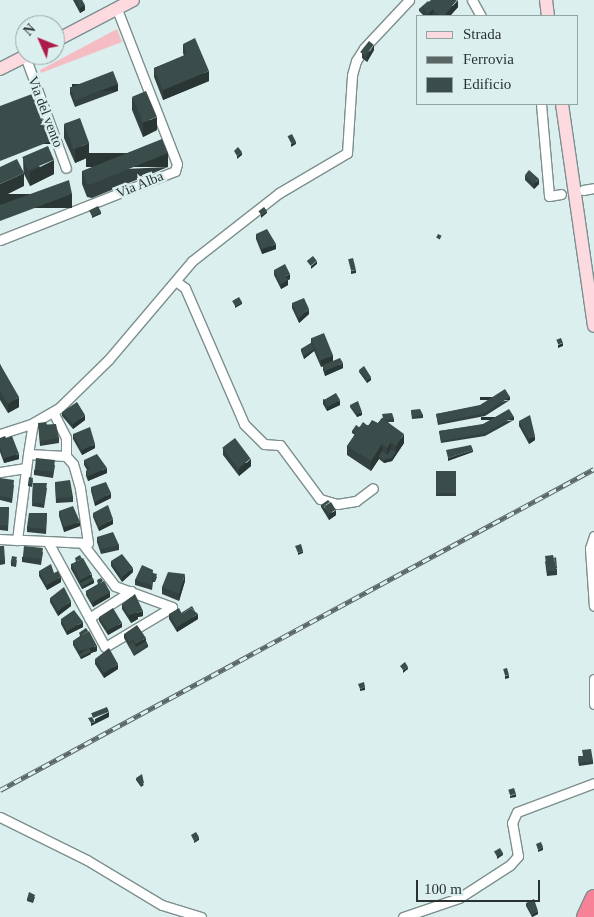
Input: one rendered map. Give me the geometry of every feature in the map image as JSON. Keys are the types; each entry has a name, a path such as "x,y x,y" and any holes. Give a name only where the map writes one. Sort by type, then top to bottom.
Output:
{"highway":[{"path":"584,917 594,898"}],"main road":[{"path":"65,36 134,0"},
{"path":"546,0 548,15"},
{"path":"0,69 15,62"},
{"path":"562,105 594,326"}],"street":[{"path":"0,434 33,423 53,412 80,390 176,282 192,261 279,193 347,153 352,75 356,61 364,48 409,0"},
{"path":"472,0 480,15"},
{"name":"Via Alba","path":"0,240 175,171 177,164 117,9"},
{"name":"Via del vento","path":"29,65 66,168"},
{"path":"541,105 549,196 561,194"},
{"path":"583,190 594,188"},
{"path":"176,282 185,288 244,424 264,444 280,446 320,499 337,504 356,501 373,488"},
{"path":"0,539 88,544 85,511 73,464 66,456 66,438 53,412"},
{"path":"17,540 33,423"},
{"path":"28,454 66,456"},
{"path":"0,472 26,468"},
{"path":"594,536 590,548 594,606"},
{"path":"48,542 105,647 172,607 115,586 82,543"},
{"path":"89,618 132,591"},
{"path":"594,679 594,704"},
{"path":"403,917 459,898 510,865 518,856 512,823 516,812 594,783"},
{"path":"0,817 87,860 162,905 201,917"}],"shaded area":[{"path":"117,29 122,42 65,64 65,57"},
{"path":"49,65 62,65 41,73 40,70"}],"building":[{"path":"76,0 82,0 85,5 80,8"},
{"path":"431,0 457,0 445,15 439,15 433,9 428,14 423,7"},
{"path":"428,1 423,7 423,12 419,9"},
{"path":"195,38 209,71 163,90 154,68 187,54 183,44"},
{"path":"369,41 374,45 365,56 360,52"},
{"path":"113,71 118,84 75,101 70,87"},
{"path":"146,91 157,117 143,123 132,97"},
{"path":"32,94 51,141 0,161 0,106"},
{"path":"80,118 89,143 73,149 64,124"},
{"path":"292,134 296,142 292,144 288,136"},
{"path":"162,139 168,153 92,184 87,184 82,171"},
{"path":"48,146 54,160 28,171 22,157"},
{"path":"238,147 242,152 237,156 234,151"},
{"path":"17,159 24,173 0,184 0,167"},
{"path":"529,170 539,179 534,184 525,175"},
{"path":"69,180 72,194 0,221 0,205"},
{"path":"98,206 101,212 92,217 89,211"},
{"path":"264,207 267,211 261,215 258,211"},
{"path":"267,229 276,244 262,249 256,234"},
{"path":"438,234 442,236 440,239 436,238"},
{"path":"313,256 317,261 311,266 307,261"},
{"path":"353,258 356,270 351,271 348,259"},
{"path":"285,264 290,274 286,276 288,280 281,284 274,270"},
{"path":"239,297 242,302 235,306 232,301"},
{"path":"304,298 309,309 299,318 292,303"},
{"path":"324,333 333,355 320,360 311,338"},
{"path":"561,338 563,343 558,345 556,340"},
{"path":"311,343 314,349 304,356 301,349"},
{"path":"340,358 343,363 325,371 323,365"},
{"path":"0,364 19,397 8,404 0,391"},
{"path":"364,366 371,377 367,380 359,370"},
{"path":"505,389 510,397 485,413 438,423 436,414 480,405"},
{"path":"336,393 340,400 328,407 324,400"},
{"path":"358,401 362,412 357,414 350,405"},
{"path":"77,402 85,415 73,424 62,412"},
{"path":"420,409 423,415 412,417 411,410"},
{"path":"509,409 514,417 485,433 441,441 439,431 483,424"},
{"path":"392,413 394,419 385,420 383,418 382,414"},
{"path":"530,415 535,436 529,439 519,421"},
{"path":"382,418 404,434 396,446 391,442 387,448 382,444 371,461 347,446 363,422 368,426 372,420 378,423"},
{"path":"46,422 47,425 39,425 39,428 38,423"},
{"path":"56,424 59,438 40,441 39,425"},
{"path":"356,425 359,427 356,433 352,431"},
{"path":"90,427 95,444 82,450 73,434"},
{"path":"12,436 19,454 4,458 0,441"},
{"path":"235,438 251,459 238,468 222,448"},
{"path":"471,445 473,450 448,458 446,450"},
{"path":"391,449 396,452 392,458 384,460 379,456 382,451 387,455"},
{"path":"97,454 107,468 88,476 86,471 90,469 84,460"},
{"path":"36,458 55,460 54,472 35,470"},
{"path":"436,471 456,471 456,493 436,493"},
{"path":"29,477 33,478 32,484 28,484"},
{"path":"0,478 14,480 12,498 0,496"},
{"path":"70,480 73,497 56,498 55,482"},
{"path":"106,482 111,493 95,502 91,487"},
{"path":"33,483 47,483 44,504 32,502"},
{"path":"328,500 330,502 324,508 321,505"},
{"path":"331,502 336,510 329,514 324,506"},
{"path":"108,505 113,519 99,527 93,513"},
{"path":"73,506 80,522 64,527 59,511"},
{"path":"0,507 9,507 8,526 0,525"},
{"path":"29,513 47,513 46,529 27,527"},
{"path":"113,532 119,545 101,549 97,537"},
{"path":"301,544 303,551 298,553 295,546"},
{"path":"0,546 4,546 5,560 0,560"},
{"path":"24,546 43,548 42,559 23,557"},
{"path":"122,554 133,568 122,577 111,561"},
{"path":"80,555 82,559 77,561 75,558"},
{"path":"553,555 557,571 547,571 545,556"},
{"path":"12,556 17,557 16,564 11,563"},
{"path":"556,557 557,568 554,558"},
{"path":"83,558 92,574 80,580 72,564"},
{"path":"51,564 54,573 58,571 61,577 47,585 39,571"},
{"path":"142,565 153,570 152,585 135,580"},
{"path":"168,572 185,574 179,594 162,587"},
{"path":"153,573 157,574 155,580 153,579"},
{"path":"92,577 94,580 82,587 80,583"},
{"path":"101,578 103,581 99,584 97,580"},
{"path":"104,581 110,592 92,603 86,591"},
{"path":"64,587 71,601 58,611 50,598"},
{"path":"135,594 143,611 129,615 122,604"},
{"path":"192,606 195,611 191,608 181,613"},
{"path":"113,608 122,623 108,630 99,617"},
{"path":"179,608 182,614 191,608 198,614 177,627 169,614"},
{"path":"74,610 83,622 67,631 61,619"},
{"path":"137,625 146,638 136,644 133,639 129,642 124,634"},
{"path":"86,628 88,631 82,636 79,632"},
{"path":"89,631 97,646 79,651 73,641"},
{"path":"146,641 148,645 134,654 128,645 133,642 136,647"},
{"path":"89,648 91,652 81,657 79,654"},
{"path":"109,648 118,664 104,673 95,659"},
{"path":"405,662 408,667 403,670 400,666"},
{"path":"507,668 509,675 505,676 503,669"},
{"path":"364,682 365,687 360,689 358,684"},
{"path":"107,707 109,712 93,718 91,713"},
{"path":"92,717 95,722 91,723 88,718"},
{"path":"591,749 593,761 579,763 578,756 583,756 582,750"},
{"path":"142,774 144,783 141,785 136,778"},
{"path":"514,788 516,794 510,796 508,790"},
{"path":"196,832 199,837 194,841 191,835"},
{"path":"541,842 543,847 538,850 536,844"},
{"path":"500,848 503,853 497,857 494,852"},
{"path":"29,892 35,895 33,901 27,899"},
{"path":"534,899 538,911 532,915 526,903"}],"railway":[{"path":"0,790 594,469"}]}
